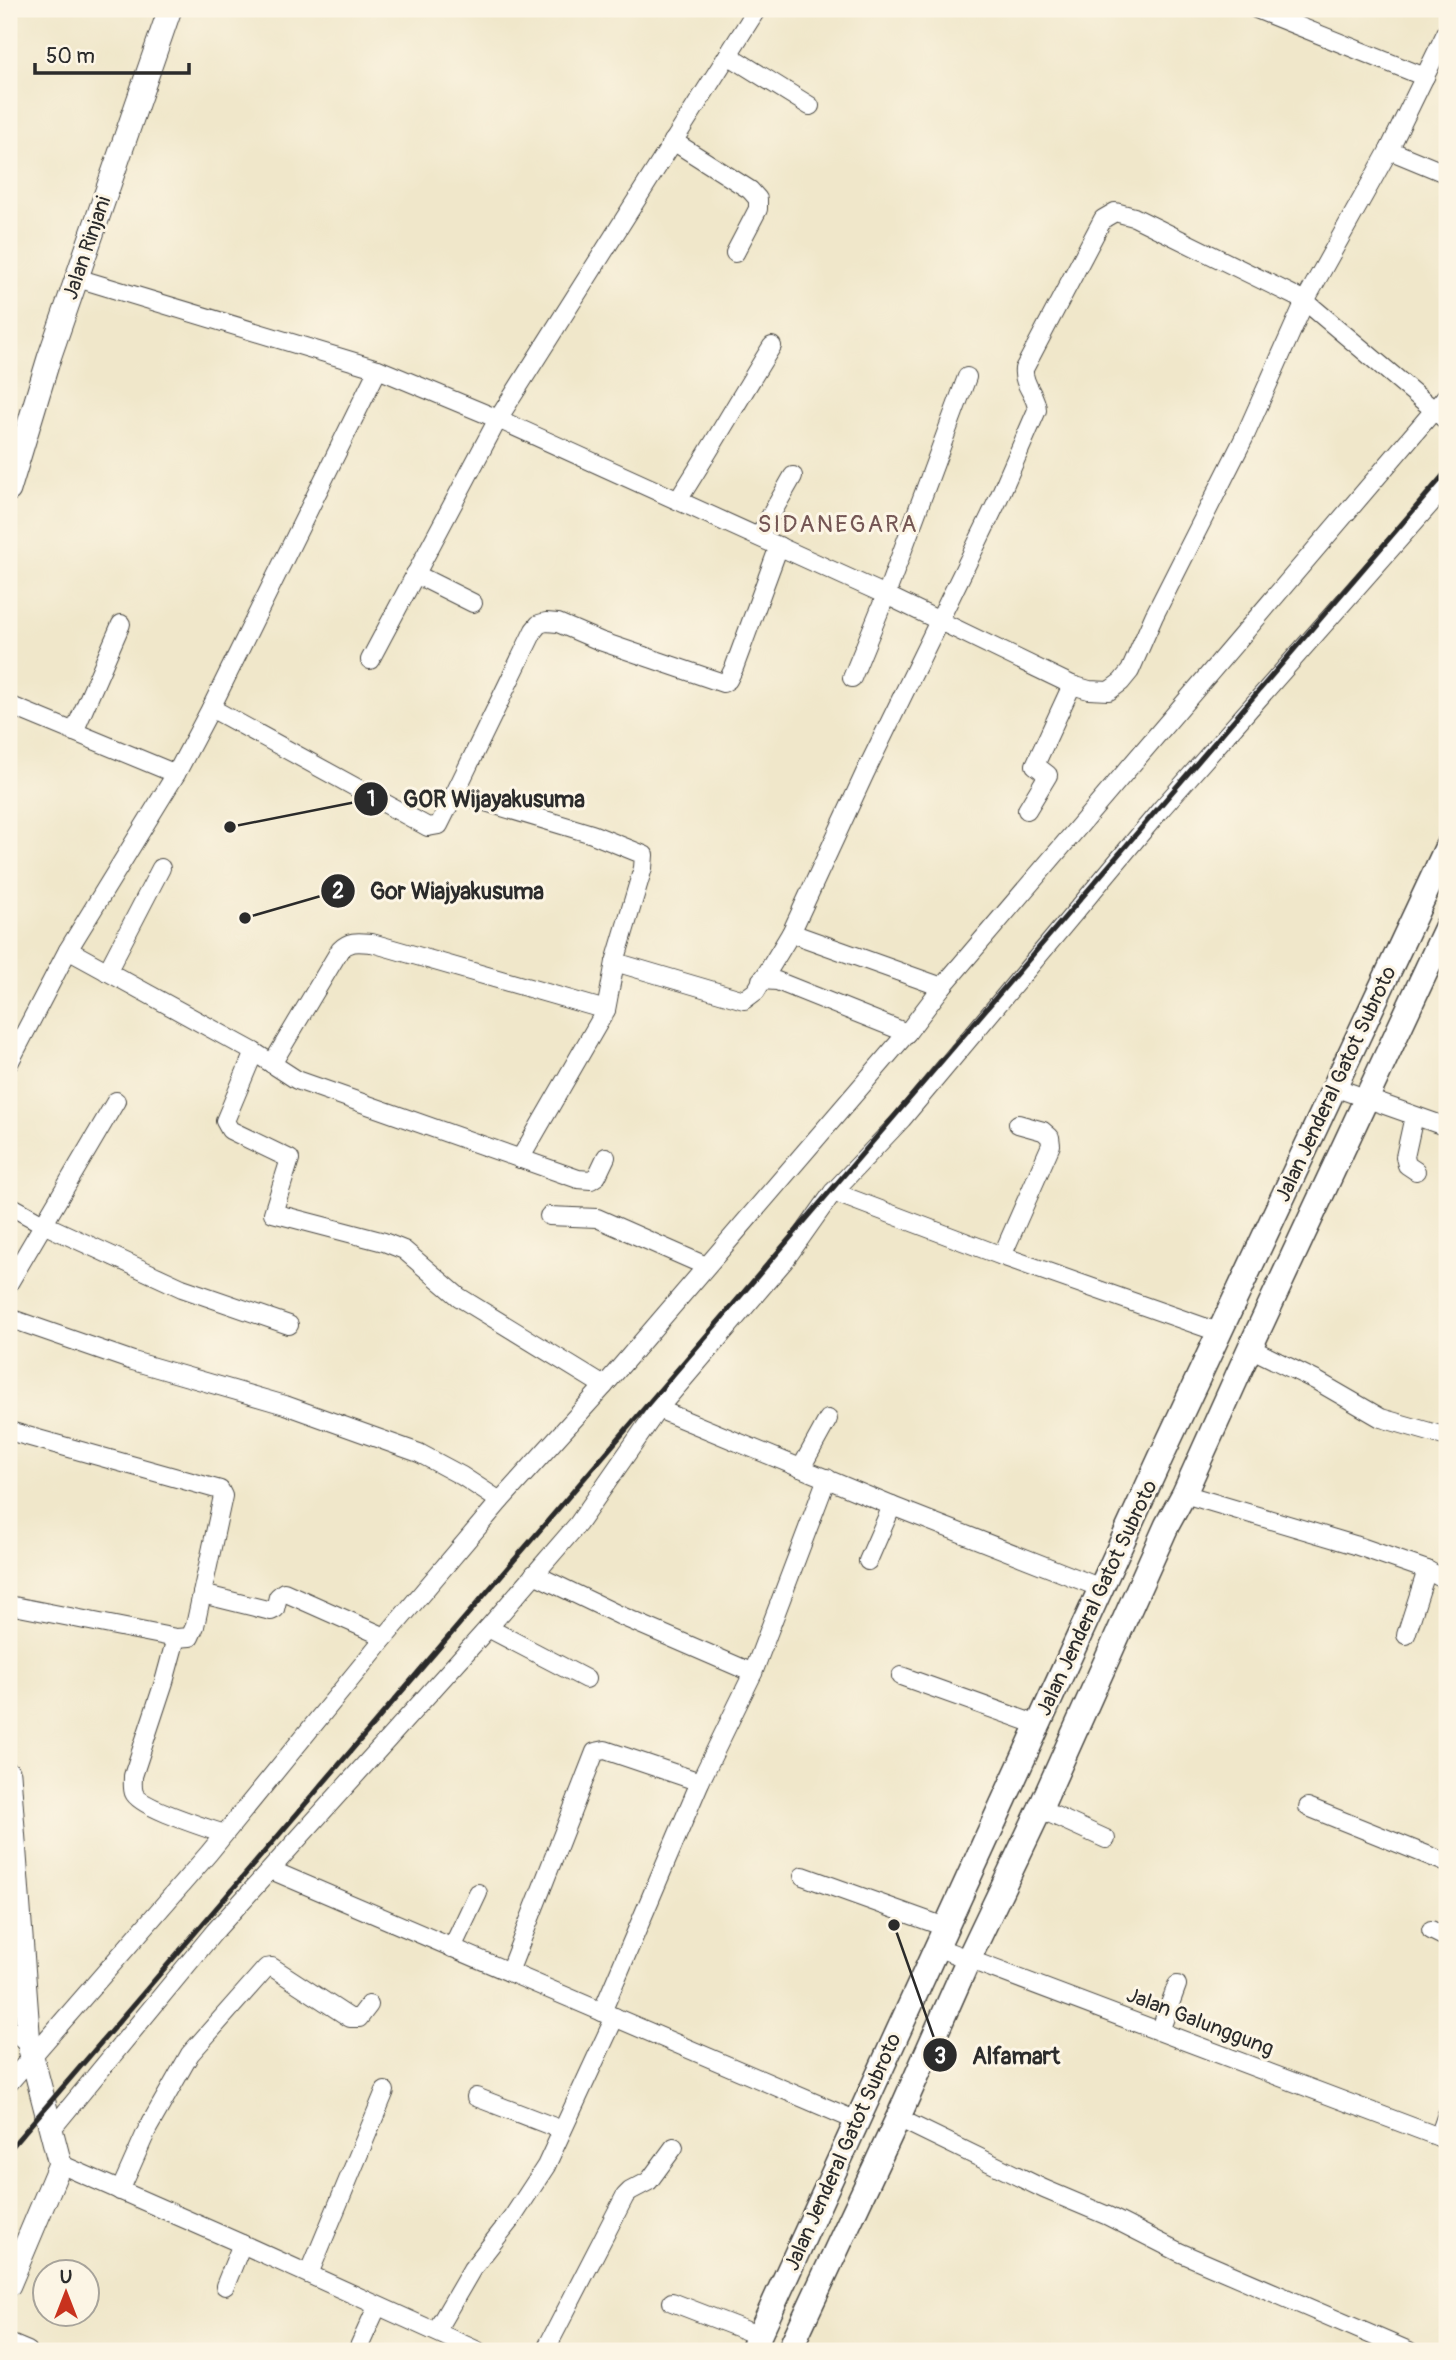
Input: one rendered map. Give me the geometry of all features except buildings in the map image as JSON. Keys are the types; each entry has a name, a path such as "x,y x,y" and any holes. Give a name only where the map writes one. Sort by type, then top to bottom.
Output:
{"main road":[{"name":"Jalan Jenderal Gatot Subroto","path":"756,2344 1160,1459 1447,847"},
{"name":"Jalan Jenderal Gatot Subroto","path":"789,2351 969,1958 1040,1810 1167,1525 1184,1494 1447,926"}],"street":[{"name":"Jalan Rinjani","path":"9,490 49,358 170,9"},
{"path":"370,660 498,419 757,9"},
{"path":"1255,9 1425,77"},
{"path":"77,278 378,369 498,419 759,536 1072,685 1089,690 1109,691 1130,671 1236,434 1389,150 1447,31"},
{"path":"728,55 810,106"},
{"path":"673,141 750,190 758,199 758,209 735,253"},
{"path":"1389,150 1447,174"},
{"path":"615,962 744,1000 756,991 791,933 997,502 1037,410 1036,401 1023,376 1024,369 1103,219 1115,212 1134,217 1306,301 1441,415"},
{"path":"678,500 714,446 737,402 772,346"},
{"path":"9,1063 68,950 176,774 378,369"},
{"path":"852,678 886,595 967,377"},
{"path":"9,2083 30,2051 224,1834 500,1501 604,1386 907,1033 942,987 1441,415 1447,395"},
{"path":"759,536 793,476"},
{"path":"51,2130 215,1931 488,1629 578,1524 658,1409 785,1260 833,1192 902,1119 1162,808 1447,485"},
{"path":"211,708 428,827 434,827 439,825 539,624 558,623 600,641 723,682 728,680 734,667 779,546"},
{"path":"415,574 473,603"},
{"path":"74,732 121,624"},
{"path":"1027,810 1048,775 1035,765 1072,685"},
{"path":"9,705 176,774"},
{"path":"455,793 592,834 640,851 644,855 643,868 615,962 606,1010 520,1158"},
{"path":"107,972 160,868"},
{"path":"791,933 942,987"},
{"path":"272,1064 340,950 346,943 355,941 372,943 606,1010"},
{"path":"68,950 254,1052 297,1080 578,1180 592,1180 607,1157"},
{"path":"761,980 777,981 907,1033"},
{"path":"254,1052 225,1121 230,1130 290,1159 273,1213 384,1242 404,1250 459,1297 604,1386"},
{"path":"1334,1087 1447,1127"},
{"path":"9,1283 116,1101"},
{"path":"1415,1116 1405,1157 1407,1165 1416,1171"},
{"path":"1002,1256 1051,1145 1050,1137 1043,1131 1018,1124"},
{"path":"833,1192 1002,1256 1221,1333"},
{"path":"9,1205 43,1224 182,1288 289,1325"},
{"path":"549,1216 597,1218 706,1266"},
{"path":"9,1318 133,1361 285,1405 419,1453 462,1476 500,1501"},
{"path":"1250,1348 1317,1381 1381,1419 1447,1437"},
{"path":"658,1409 892,1506 1101,1588"},
{"path":"801,1468 828,1419"},
{"path":"9,1431 220,1490 223,1496 190,1637 176,1638 9,1605"},
{"path":"436,2331 472,2269 536,2182 562,2130 700,1782 753,1672 827,1478"},
{"path":"1184,1494 1355,1545 1427,1570 1447,1581"},
{"path":"868,1560 892,1506"},
{"path":"1406,1635 1427,1570"},
{"path":"534,1574 619,1615 753,1672"},
{"path":"202,1594 271,1611 275,1609 278,1597 284,1592 385,1637"},
{"path":"488,1629 586,1679"},
{"path":"176,1638 133,1776 133,1792 139,1801 224,1834"},
{"path":"901,1676 1038,1725"},
{"path":"509,1972 594,1752 605,1750 700,1782"},
{"path":"9,1774 30,2051 60,2164 9,2286"},
{"path":"1308,1807 1447,1863"},
{"path":"1040,1810 1106,1839"},
{"path":"271,1870 857,2121"},
{"name":"Jalan Galunggung","path":"803,1876 941,1937 969,1958 1443,2138"},
{"path":"453,1948 478,1893"},
{"path":"1431,1930 1447,1938"},
{"path":"120,2191 148,2128 190,2054 266,1968 272,1967 350,2018 359,2018 369,2005"},
{"path":"1160,2031 1177,1985"},
{"path":"9,2029 30,2051"},
{"path":"309,2274 385,2091"},
{"path":"476,2097 562,2130"},
{"path":"1443,2138 1447,2114"},
{"path":"898,2118 1179,2252 1409,2351"},
{"path":"545,2351 625,2196 649,2181 674,2147"},
{"path":"60,2164 478,2351"},
{"path":"225,2286 242,2244"},
{"path":"672,2302 756,2344"},
{"path":"357,2351 377,2307"},
{"path":"9,2343 28,2351"}],"railway":[{"path":"9,2150 1447,471"}],"place":[{"name":"GOR Wijayakusuma","path":"230,827"},
{"name":"Gor Wiajyakusuma","path":"245,918"},
{"name":"Alfamart","path":"894,1925"}],"district":[{"name":"SIDANEGARA","path":"838,524"}]}
